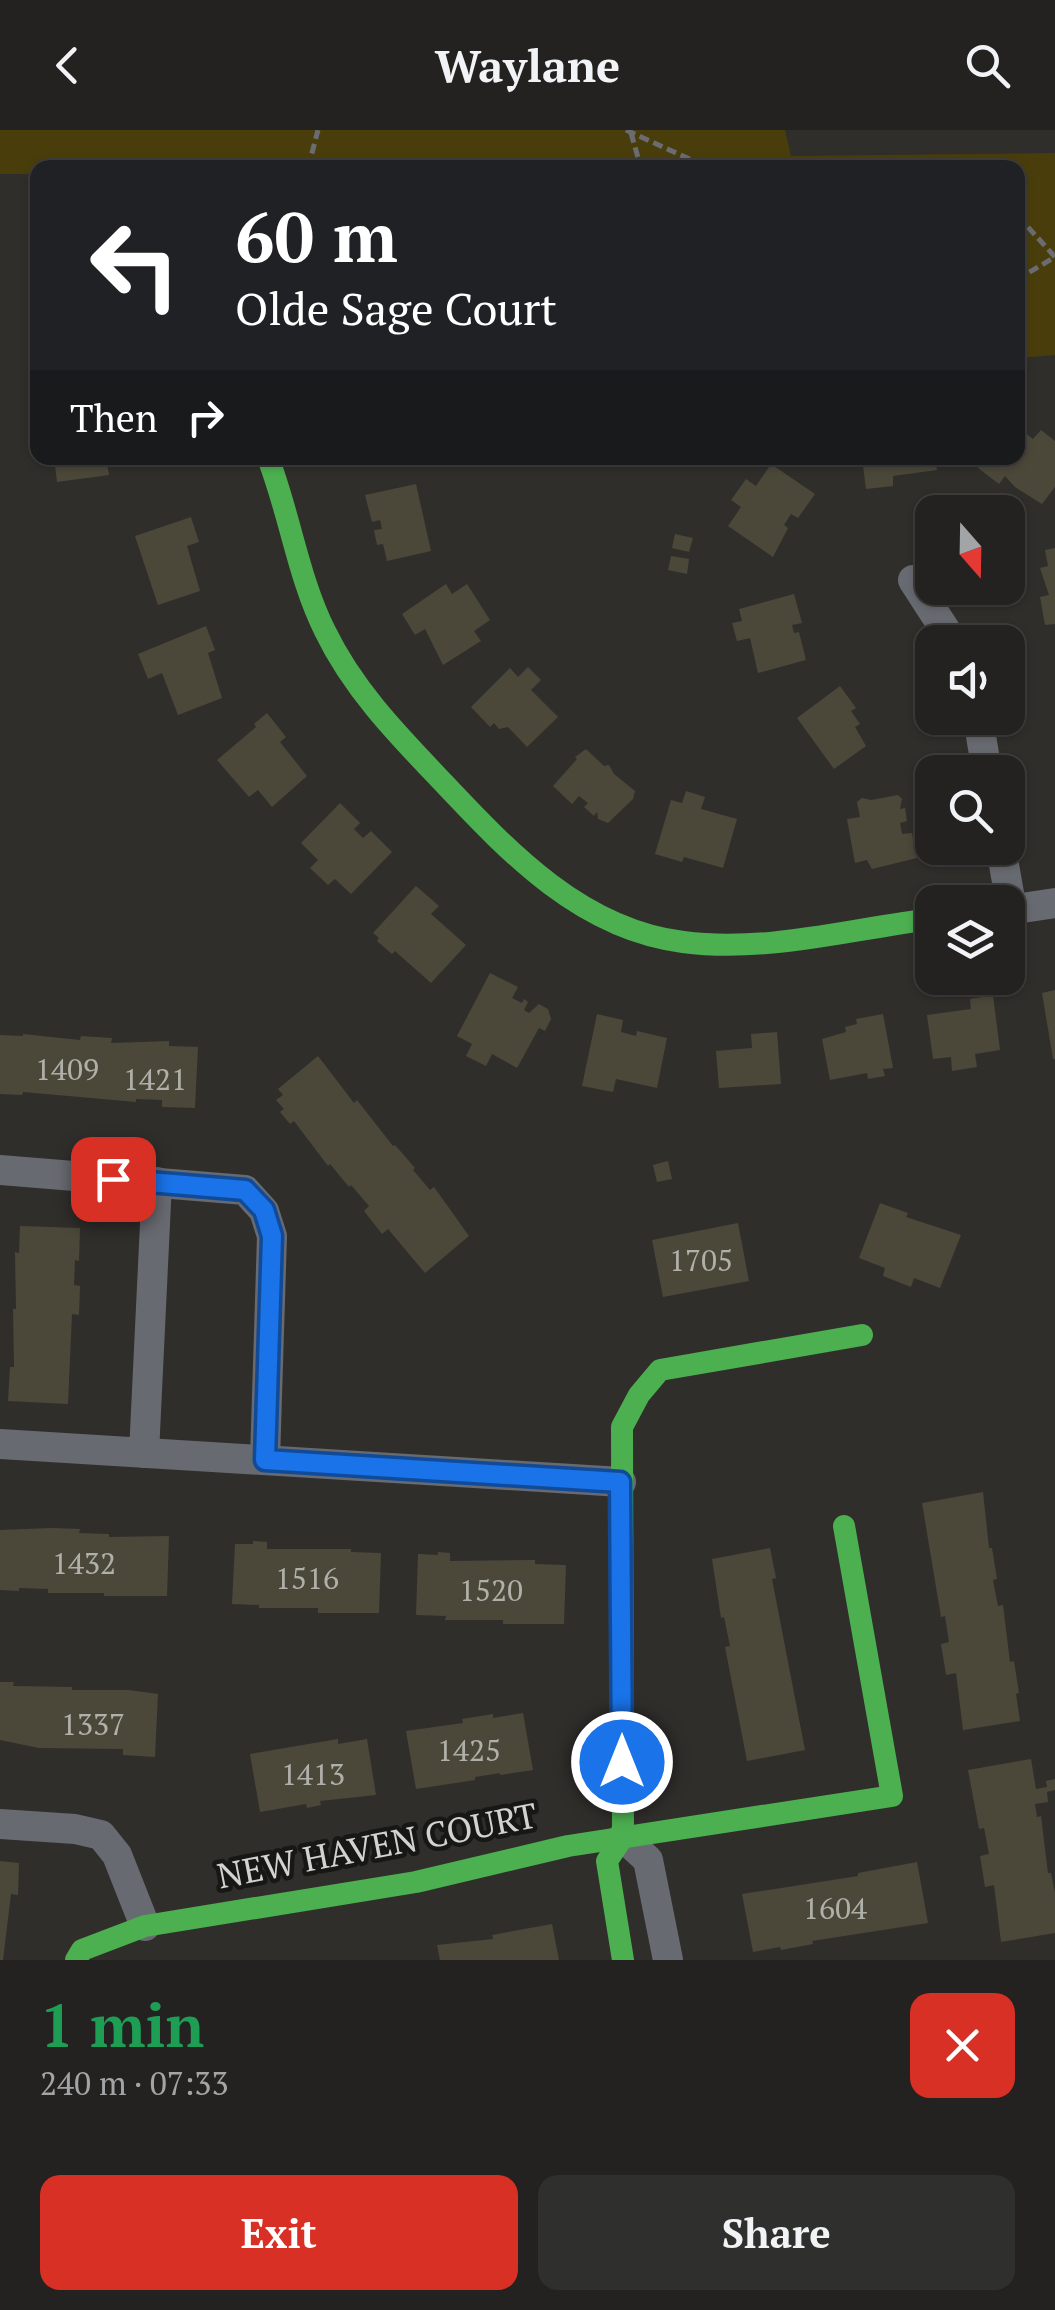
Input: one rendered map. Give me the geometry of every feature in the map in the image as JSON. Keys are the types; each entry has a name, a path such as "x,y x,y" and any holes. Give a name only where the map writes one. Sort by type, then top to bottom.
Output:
{"street":[{"path":"270,465 306,587 325,632 352,679 377,712 506,849 553,890 591,913 637,932 680,942 730,946 780,943 915,922"},
{"path":"912,580 942,625"},
{"path":"1025,908 1055,903"},
{"path":"0,1170 245,1190 264,1210 272,1236 265,1460"},
{"path":"144,1453 156,1182"},
{"path":"623,1960 606,1862 623,1837 622,1426 639,1395 660,1370 862,1335"},
{"path":"0,1444 620,1482"},
{"name":"NEW HAVEN COURT","path":"76,1960 82,1950 145,1926 416,1882 568,1846 892,1796 844,1526"},
{"path":"0,1824 101,1835 117,1856 145,1926"},
{"path":"623,1837 648,1860 668,1960"}],"path":[{"path":"310,160 318,130"},
{"path":"628,131 638,160"},
{"path":"628,131 691,160"},
{"path":"1025,224 1055,257 1025,275"}],"shaded area":[{"path":"0,130 785,130 791,156 1055,153 1055,355 1025,357 1025,160 30,160 30,174 0,174"}],"building":[{"path":"1041,430 1055,441 1055,487 1042,504 1005,476 999,484 978,468 1025,465 1025,433 1033,439"},
{"path":"55,465 107,465 109,475 57,482"},
{"path":"772,465 815,494 798,518 791,514 773,557 728,526 741,507 731,500 746,479 756,486"},
{"path":"863,465 936,465 937,470 893,476 893,486 866,489"},
{"path":"416,484 431,551 387,561 383,544 377,545 374,530 382,529 380,520 372,522 365,495"},
{"path":"191,517 199,542 187,546 200,591 158,605 135,536"},
{"path":"675,534 693,538 689,552 672,548"},
{"path":"1055,548 1055,624 1045,625 1040,597 1049,595 1040,568 1048,566 1045,550"},
{"path":"671,556 689,559 687,574 668,570"},
{"path":"446,584 452,594 467,584 490,620 474,631 481,641 443,665 425,629 415,635 402,614"},
{"path":"794,594 802,623 792,625 794,633 799,632 806,660 758,673 750,638 737,641 732,623 742,621 739,609"},
{"path":"206,626 215,650 208,653 222,698 178,715 162,673 148,679 138,654"},
{"path":"528,667 541,680 531,690 558,717 527,747 508,727 499,729 494,723 490,727 471,707 510,668 518,677"},
{"path":"840,686 856,708 851,711 860,724 855,727 866,746 834,769 797,718"},
{"path":"267,713 286,737 280,742 307,776 272,807 258,790 249,797 217,760"},
{"path":"586,749 635,791 633,799 608,823 598,819 597,812 594,816 584,807 588,803 579,796 572,804 553,786"},
{"path":"686,791 705,797 701,809 737,819 723,868 655,854 671,800 682,803"},
{"path":"898,795 902,799 900,809 905,808 907,821 900,823 902,834 912,833 915,858 872,869 867,860 855,863 847,819 860,817 857,802 862,798"},
{"path":"340,803 360,823 354,829 363,838 371,831 392,852 351,894 335,879 328,885 310,868 318,860 301,843"},
{"path":"416,886 439,906 431,914 466,945 431,983 395,951 392,954 373,933"},
{"path":"490,973 518,987 512,998 528,1002 524,1010 529,1013 539,1004 548,1009 551,1019 545,1031 539,1028 517,1068 492,1054 486,1066 466,1056 472,1044 457,1036"},
{"path":"1055,990 1055,1059 1053,1059 1042,993"},
{"path":"993,995 1000,1050 975,1054 977,1067 952,1071 951,1057 933,1059 927,1015 971,1009 970,999"},
{"path":"597,1014 623,1020 621,1032 636,1036 637,1031 667,1038 657,1088 616,1079 613,1092 582,1086"},
{"path":"883,1014 893,1068 883,1069 885,1076 868,1079 867,1073 830,1080 822,1039 846,1032 845,1027 857,1024 856,1019"},
{"path":"777,1032 781,1084 719,1088 716,1051 752,1048 751,1034"},
{"path":"0,1035 80,1040 81,1036 112,1038 111,1043 169,1041 169,1046 198,1047 195,1108 162,1107 162,1100 0,1094"},
{"path":"318,1056 430,1190 434,1187 469,1236 425,1273 388,1229 382,1234 364,1211 369,1206 328,1166 294,1121 290,1124 280,1112 284,1109 276,1100 283,1095 278,1089"},
{"path":"668,1161 672,1179 657,1182 653,1165"},
{"path":"880,1203 908,1213 906,1217 961,1235 940,1288 914,1278 911,1287 883,1276 885,1268 859,1258"},
{"path":"738,1223 749,1281 663,1297 652,1240"},
{"path":"20,1226 80,1228 74,1285 80,1286 79,1315 72,1314 68,1404 8,1401 10,1367 14,1367 15,1252 19,1253"},
{"path":"983,1492 997,1579 993,1580 998,1606 1003,1605 1010,1662 1014,1661 1020,1721 963,1730 956,1673 946,1675 941,1644 949,1642 945,1616 941,1617 922,1503"},
{"path":"80,1529 79,1533 109,1537 169,1536 167,1596 0,1590 0,1530"},
{"path":"267,1542 267,1549 381,1553 379,1613 318,1613 318,1608 232,1604 235,1544"},
{"path":"770,1548 776,1578 772,1579 805,1750 747,1761 712,1559"},
{"path":"450,1553 450,1561 535,1560 535,1564 566,1565 564,1624 503,1624 503,1620 445,1620 446,1616 416,1615 418,1554"},
{"path":"0,1682 14,1682 13,1686 158,1694 155,1757 123,1755 123,1749 39,1748 0,1740"},
{"path":"523,1713 533,1770 416,1789 406,1731 463,1723 462,1719 493,1714 493,1718"},
{"path":"338,1739 338,1744 367,1739 376,1795 260,1812 250,1754"},
{"path":"1031,1759 1036,1789 1047,1787 1046,1781 1055,1779 1055,1790 1047,1792 1048,1802 1035,1804 1037,1817 1041,1816 1048,1873 1055,1893 1055,1933 1001,1942 994,1885 985,1887 980,1856 989,1854 984,1828 979,1829 968,1770"},
{"path":"0,1861 19,1863 18,1895 11,1894 3,1960 0,1960"},
{"path":"917,1862 928,1923 753,1952 742,1894 858,1876"},
{"path":"552,1924 559,1960 440,1960 437,1945 493,1939 492,1935"}],"traffic: fast":[{"path":"270,465 316,610 361,690 489,830 577,903 645,934 714,945 777,942 915,922"},
{"path":"623,1960 607,1861 623,1837 622,1427 639,1395 660,1370 862,1335"},
{"path":"76,1960 82,1950 145,1926 416,1882 568,1846 892,1796 844,1526"}],"route":[{"path":"113,1179 245,1190 264,1210 272,1236 265,1460 620,1482 622,1762"}]}
